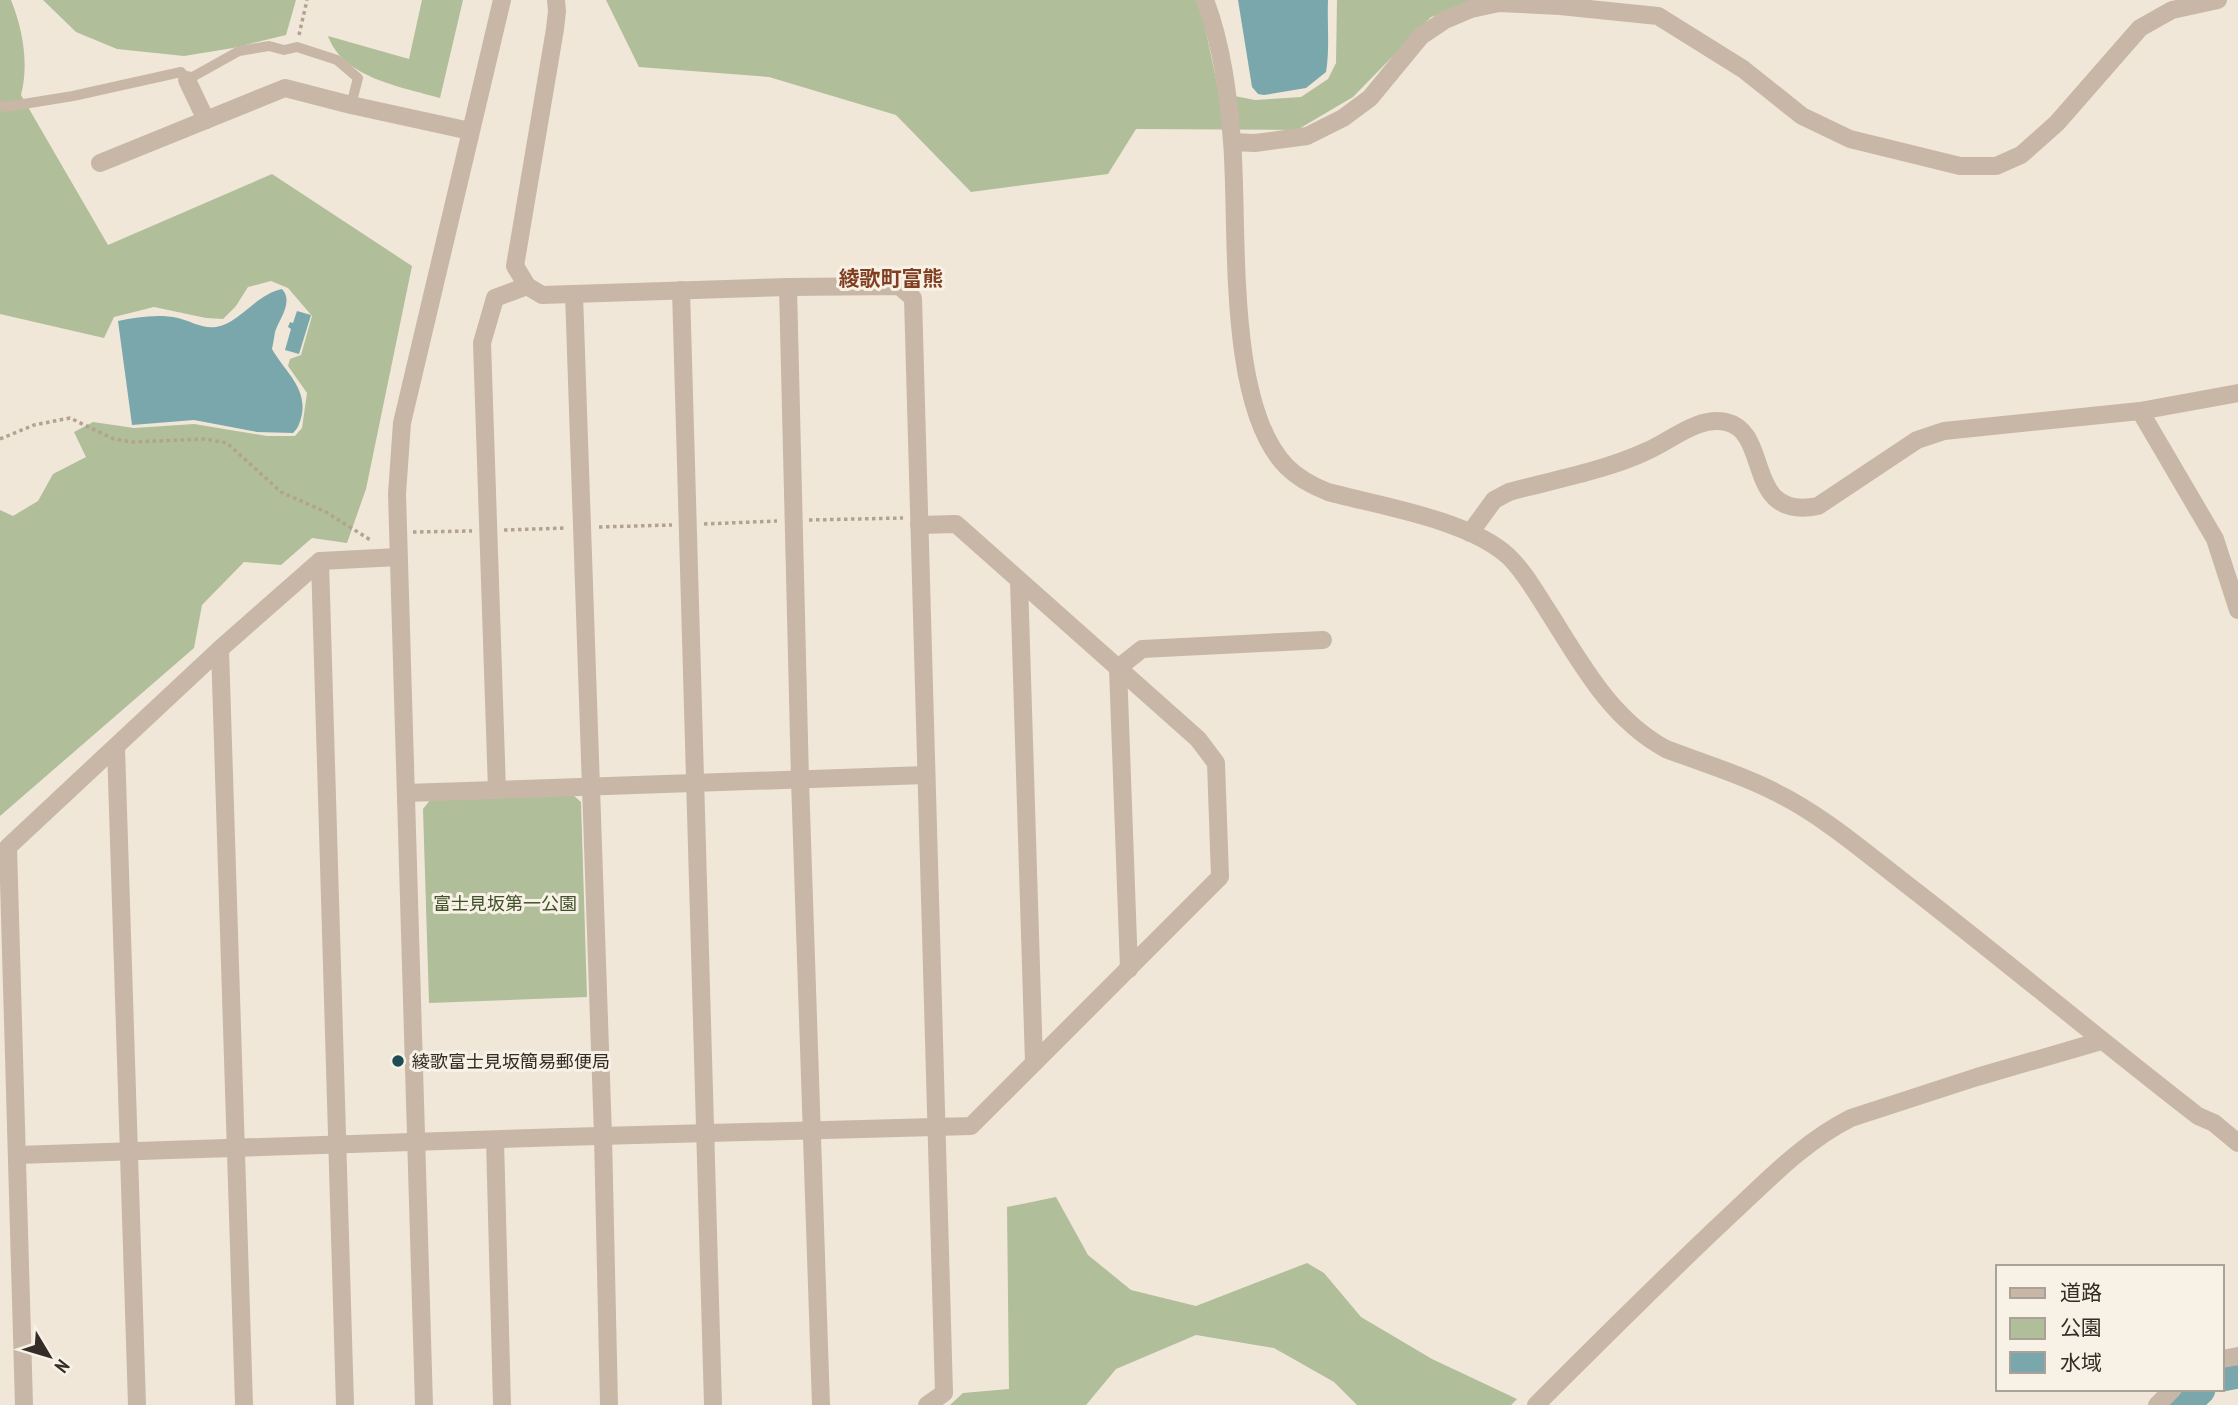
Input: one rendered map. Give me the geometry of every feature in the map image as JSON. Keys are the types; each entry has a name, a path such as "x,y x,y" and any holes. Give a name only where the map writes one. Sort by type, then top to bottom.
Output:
{"street":[{"path":"424,1405 397,494 402,423 502,0"},
{"path":"556,0 555,29 515,266 527,286 542,295 899,286 913,298 944,1393 927,1405"},
{"path":"1205,0 1214,26 1226,81 1232,142 1241,334 1247,378 1263,432 1287,467 1312,486 1328,492 1448,524 1483,539 1508,557 1534,590 1594,685 1644,735 1666,749 1775,791 1818,817 2079,1020 2101,1041 2198,1116 2214,1123 2238,1143"},
{"path":"1232,142 1255,144 1307,135 1343,118 1370,98 1420,36 1445,20 1471,9 1499,3 1656,8 1744,69 1802,116 1850,139 1960,166 1996,166 2021,155 2057,123 2140,28 2172,10 2218,0"},
{"path":"187,80 206,120"},
{"path":"100,163 285,88 470,131"},
{"path":"497,790 482,343 495,298 527,286"},
{"path":"788,287 800,780 821,1405"},
{"path":"681,290 713,1405"},
{"path":"574,293 603,1136 609,1405"},
{"path":"1469,533 1494,500 1509,492 1619,462 1647,451 1690,428 1710,422 1728,422 1741,430 1749,442 1768,490 1784,504 1801,509 1818,506 1917,440 1944,431 2140,411 2238,393"},
{"path":"2140,411 2215,539 2238,610"},
{"path":"17,1155 971,1126 1220,877 1216,763 1198,739 957,524 919,521"},
{"path":"23,1405 8,847 220,649 320,561 398,546"},
{"path":"320,561 345,1405"},
{"path":"1019,581 1034,1063"},
{"path":"1118,668 1142,649 1323,640"},
{"path":"220,649 244,1405"},
{"path":"1118,668 1129,969"},
{"path":"116,747 137,1405"},
{"path":"406,793 925,775"},
{"path":"1536,1405 1640,1301 1795,1154 1833,1127 1851,1118 1977,1077 2101,1041"},
{"path":"495,1140 502,1405"},
{"path":"2157,1405 2171,1391"}],"lane":[{"path":"0,106 74,96 181,72 187,80 239,51 269,46 284,50 297,47 337,60 358,78 351,105"}],"path":[{"path":"297,47 307,0"},
{"path":"0,439 34,425 71,418 114,439 133,442 205,439 227,443 281,492 327,512 376,544 398,546 488,530 794,521 919,521"}],"green space":[{"path":"0,0 11,0 22,35 25,59 21,95 108,245 272,174 412,266 366,489 347,543 312,538 281,565 244,562 202,605 194,648 0,816 0,510 13,516 38,501 53,474 86,457 74,432 93,422 134,428 194,424 267,436 295,436 302,428 307,393 288,366 290,359 301,355 312,316 288,288 271,281 248,287 236,306 223,319 154,307 114,317 104,338 0,314"},
{"path":"43,0 296,0 286,35 184,56 117,49 76,32"},
{"path":"422,0 463,0 440,98 392,85 360,71 346,62 328,36 409,59"},
{"path":"606,0 1196,0 1204,22 1219,93 1255,100 1301,97 1328,79 1336,63 1337,0 1486,0 1431,17 1353,97 1297,130 1136,129 1108,174 971,192 896,115 769,77 639,67"},
{"name":"富士見坂第一公園","path":"572,794 581,802 587,997 429,1003 423,809 430,800"},
{"path":"1056,1197 1088,1255 1131,1290 1196,1306 1307,1263 1324,1273 1361,1317 1432,1359 1517,1399 1511,1405 1357,1405 1334,1382 1274,1348 1196,1335 1116,1369 1086,1405 950,1405 963,1393 1009,1389 1007,1207"}],"water":[{"path":"1238,0 1328,0 1326,72 1306,88 1258,94 1252,87"},
{"path":"282,289 287,299 286,305 275,332 272,349 299,389 302,398 301,418 293,433 257,432 194,420 132,425 118,321 163,316 216,327 224,325 264,297"},
{"path":"297,311 311,315 299,354 285,350 291,329 288,327 290,322 293,323"}],"waterway":[{"path":"2224,1375 2238,1372"},
{"path":"2182,1405 2197,1391"}],"place":[{"name":"綾歌富士見坂簡易郵便局","path":"398,1061"}],"district":[{"name":"綾歌町富熊","path":"891,278"}]}
